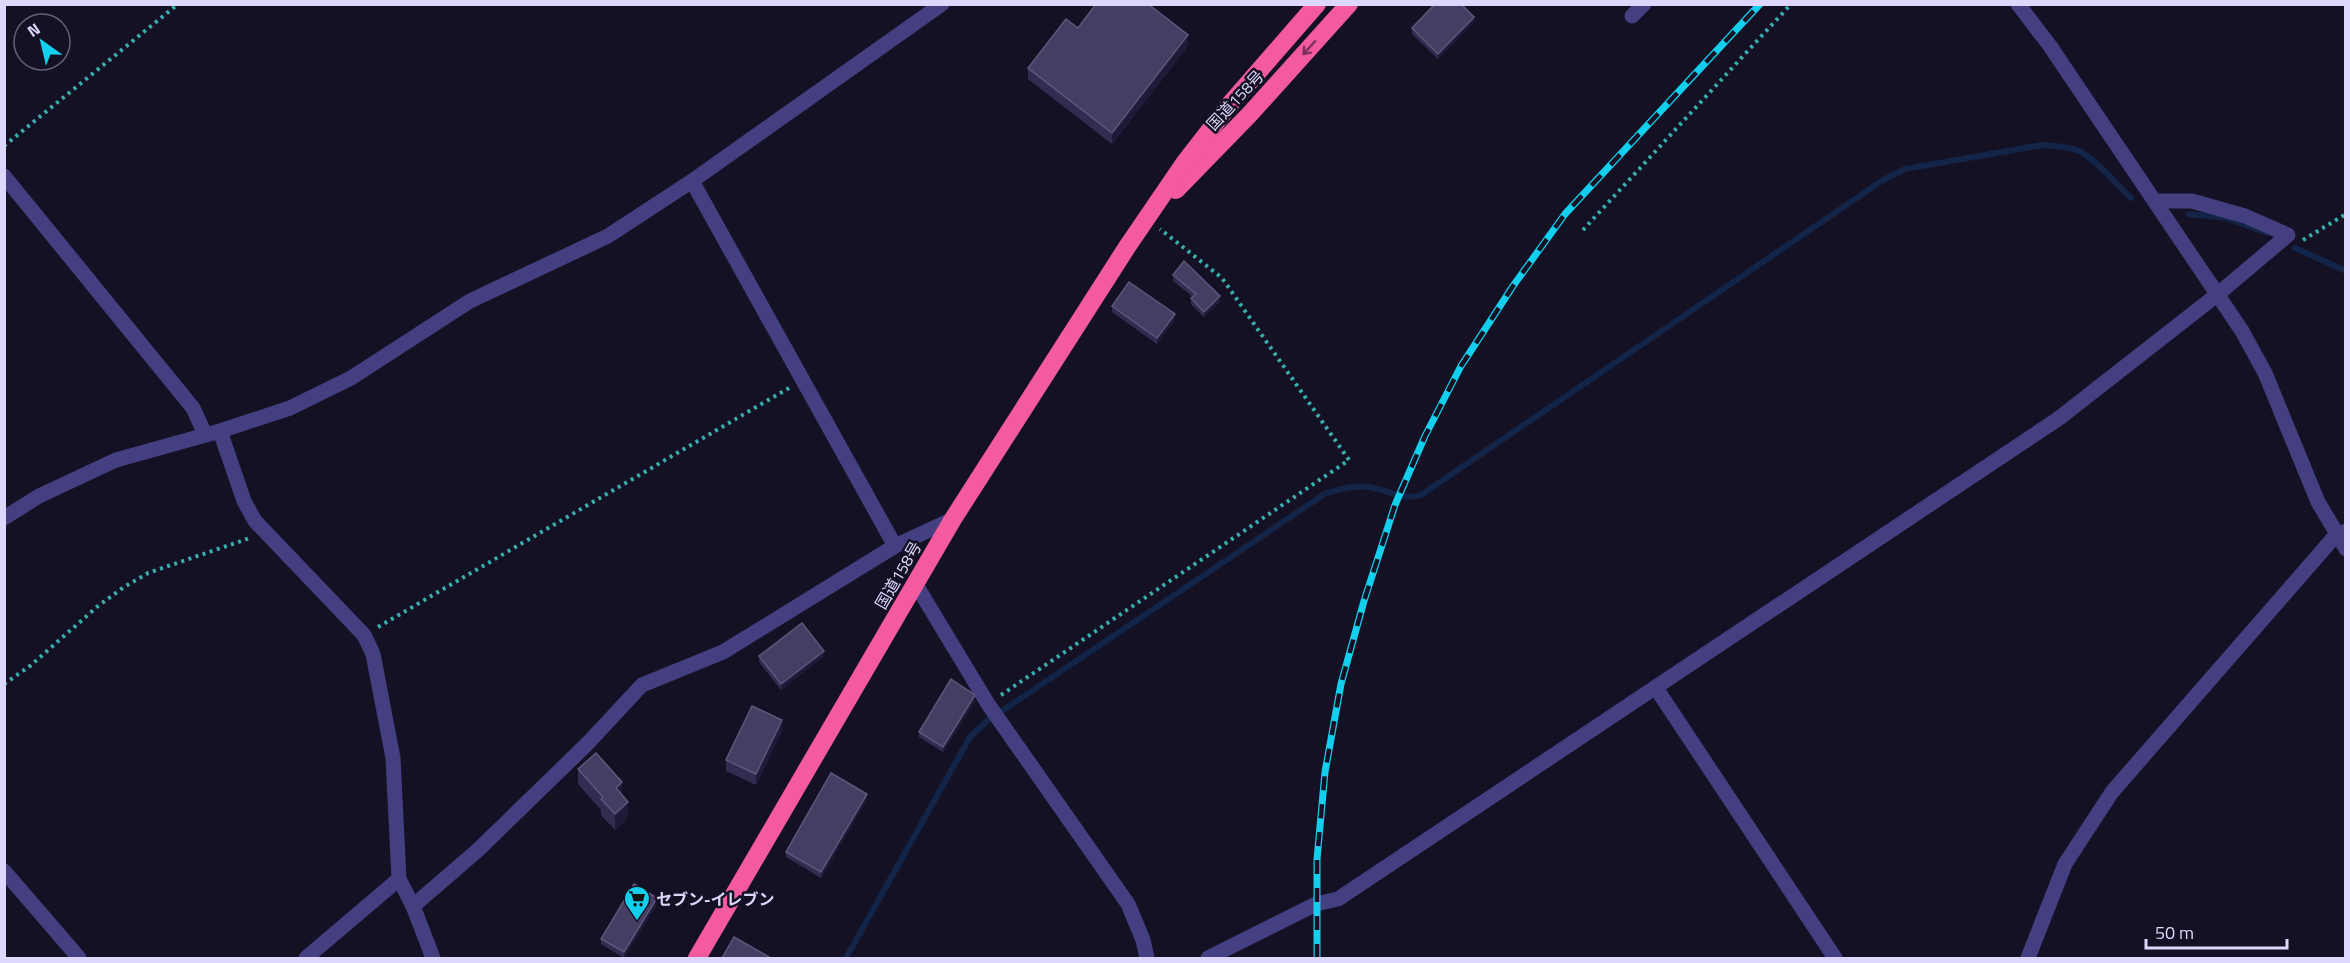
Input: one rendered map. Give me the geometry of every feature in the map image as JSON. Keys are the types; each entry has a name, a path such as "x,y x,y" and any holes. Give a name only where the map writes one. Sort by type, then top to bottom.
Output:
{"highway":[{"name":"国道158号","path":"697,958 803,780 953,519 1147,219 1185,162 1231,103 1317,4"},
{"name":"国道158号","path":"1147,219 1249,115 1348,4"}],"street":[{"path":"4,518 49,491 116,460 213,433 290,408 351,378 470,301 608,236 692,181 942,4"},
{"path":"1632,16 1644,4"},
{"path":"2018,4 2050,46 2218,294 2265,373 2318,502 2341,533 2346,549"},
{"path":"4,176 213,433 255,521 364,635 373,654 393,758 399,879 413,906 433,958"},
{"path":"692,181 895,546"},
{"path":"1208,958 1316,904 1338,899 2058,419 2218,294 2288,235 2245,216 2192,201 2155,201"},
{"path":"413,906 478,850 588,743 642,685 723,652 895,546 953,519"},
{"path":"2028,958 2065,864 2112,792 2341,533"},
{"path":"915,583 993,712 1128,904 1143,940 1147,958"},
{"path":"1656,688 1835,958"},
{"path":"4,871 80,958"},
{"path":"306,958 399,879"}],"path":[{"path":"4,146 178,4"},
{"path":"1583,230 1791,4"},
{"path":"2288,235 2305,240 2346,214"},
{"path":"993,712 1349,460 1222,278 1147,219"},
{"path":"364,635 803,380"},
{"path":"4,684 30,666 98,606 147,573 265,533"}],"building":[{"path":"1096,4 1148,4 1188,35 1112,133 1028,68 1066,19 1078,28"},
{"path":"1435,4 1461,4 1474,17 1438,54 1412,28"},
{"path":"1184,261 1220,296 1204,312 1191,298 1196,294 1173,275"},
{"path":"1129,282 1175,314 1157,338 1112,306"},
{"path":"802,623 824,651 781,684 759,656"},
{"path":"951,679 975,695 943,747 919,732"},
{"path":"752,706 782,720 756,774 726,760"},
{"path":"596,753 622,782 616,788 628,802 615,814 578,769"},
{"path":"831,773 867,794 821,872 786,852"},
{"path":"634,884 657,898 624,952 601,939"},
{"path":"734,937 771,958 722,958"}],"waterway":[{"path":"846,958 970,737 987,721 1326,493 1363,487 1376,488 1408,497 1421,495 1883,180 1905,169 2042,145 2061,146 2075,149 2086,155 2131,198"},
{"path":"2189,214 2227,218 2267,233"},
{"path":"2295,248 2346,271"}],"railway":[{"path":"1317,958 1317,859 1325,772 1341,684 1364,601 1395,505 1425,436 1461,366 1513,286 1565,214 1760,4"}],"place":[{"name":"セブン-イレブン","path":"637,922"}]}
